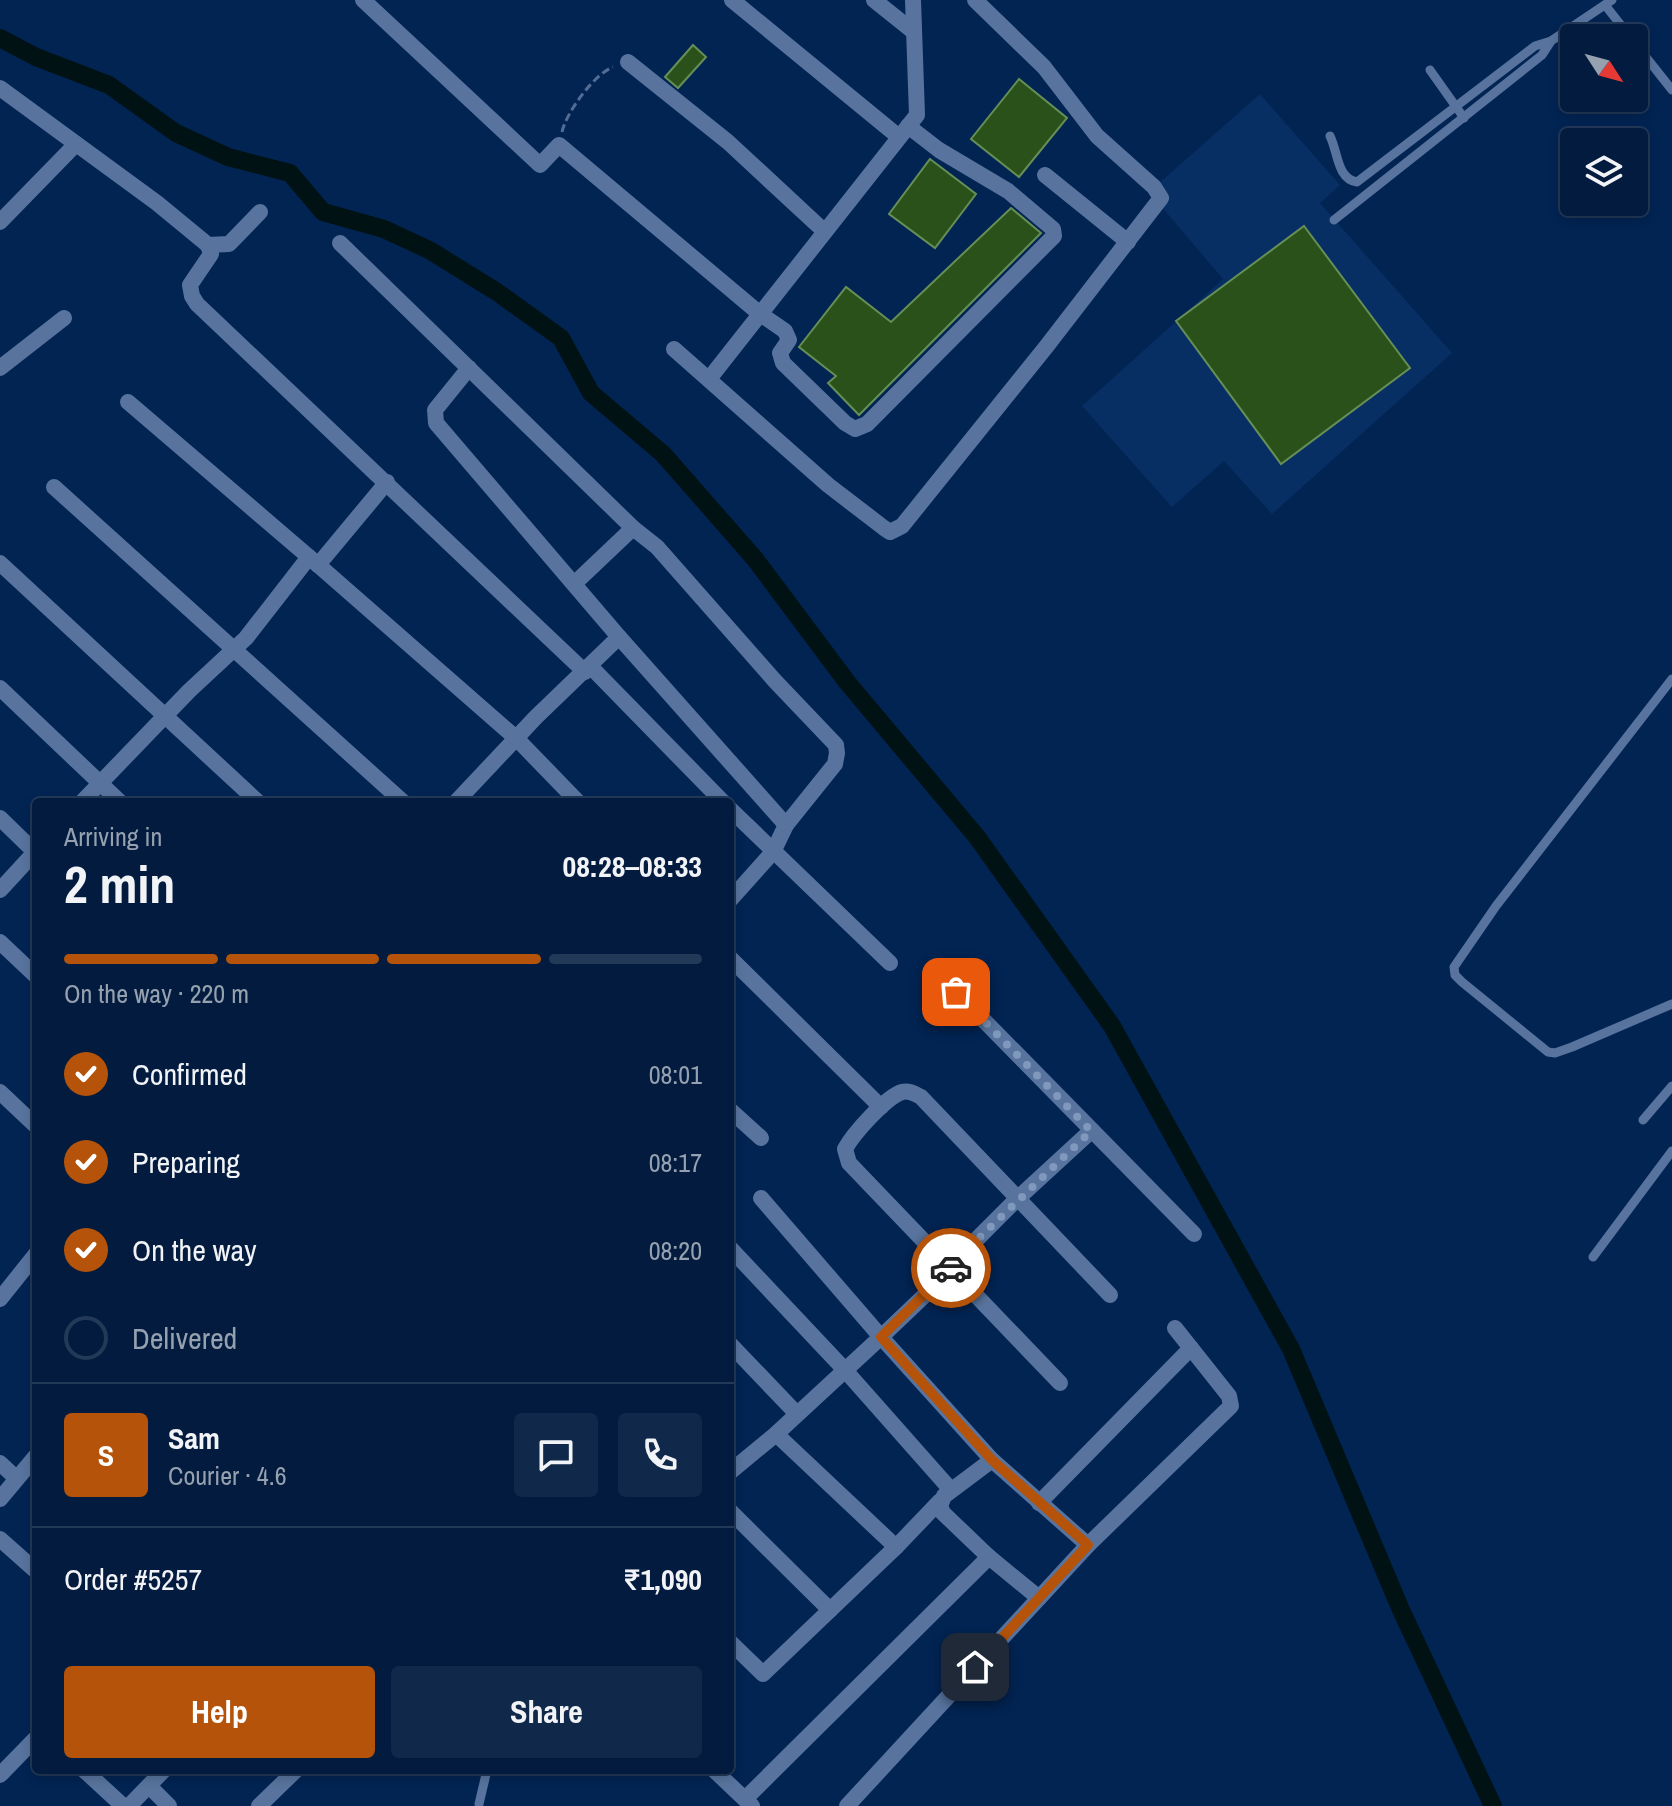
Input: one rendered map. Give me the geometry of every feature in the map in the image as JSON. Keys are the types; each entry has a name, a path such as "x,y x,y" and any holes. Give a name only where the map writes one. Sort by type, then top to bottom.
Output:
{"street":[{"path":"363,0 540,165 559,145 759,313 785,331 789,340 780,353 783,363 855,429 867,424 1052,240 1053,229 1008,191 904,132 732,0"},
{"path":"874,0 914,32"},
{"path":"709,379 917,115 913,0"},
{"path":"674,349 828,485 884,528 890,532 896,531 1161,198 1097,136 1044,67 975,0"},
{"path":"628,62 728,142 824,231"},
{"path":"0,88 157,203 208,245 211,254 190,285 197,304 588,669 719,798"},
{"path":"0,222 76,144"},
{"path":"1045,175 1128,242"},
{"path":"208,245 229,244 260,212"},
{"path":"340,243 633,528 657,547 836,745 835,764 786,825 773,852 734,896"},
{"path":"0,368 64,318"},
{"path":"469,368 435,410 436,423 619,637 786,825"},
{"path":"128,402 516,738 574,798"},
{"path":"86,798 246,638 387,482"},
{"path":"54,487 399,798"},
{"path":"574,584 633,528"},
{"path":"0,563 254,798"},
{"path":"460,798 619,637"},
{"path":"0,688 116,798"},
{"path":"734,813 890,963"},
{"path":"0,818 32,848"},
{"path":"0,890 32,856"},
{"path":"0,942 32,972"},
{"path":"734,962 881,1107"},
{"path":"956,992 1194,1234"},
{"path":"0,1092 32,1122"},
{"path":"1060,1383 849,1163 845,1149 849,1141 899,1093 910,1092 921,1097 1110,1295"},
{"path":"734,1114 761,1138"},
{"path":"734,1462 776,1434 881,1337 1017,1199 1091,1131"},
{"path":"761,1198 992,1460 1088,1545"},
{"path":"734,1252 844,1369 946,1496 943,1513 989,1557 1039,1598"},
{"path":"0,1299 32,1259"},
{"path":"847,1806 1088,1545 1231,1406 1232,1400 1175,1328"},
{"path":"734,1348 797,1414"},
{"path":"1039,1503 1191,1348"},
{"path":"776,1434 896,1547"},
{"path":"734,1646 763,1674 946,1496 992,1460"},
{"path":"0,1499 32,1461"},
{"path":"0,1463 16,1478"},
{"path":"734,1515 830,1610"},
{"path":"0,1539 32,1567"},
{"path":"718,1774 749,1802 989,1557"},
{"path":"0,1775 32,1742"},
{"path":"88,1774 123,1806"},
{"path":"129,1806 160,1774"},
{"path":"259,1806 292,1774"},
{"path":"149,1786 169,1806"}],"lane":[{"path":"1330,136 1343,175 1349,181 1357,182 1535,46 1551,41 1609,2 1623,24"},
{"path":"1334,220 1542,55 1551,41"},
{"path":"1648,59 1672,90"},
{"path":"1430,70 1464,118"},
{"path":"1672,679 1496,906 1454,967 1455,975 1462,982 1548,1052 1555,1053 1572,1047 1672,1004"},
{"path":"1643,1120 1672,1086"},
{"path":"1593,1257 1672,1151"},
{"path":"479,1804 486,1774"}],"path":[{"path":"559,145 564,120 578,100 605,70 628,62"}],"shaded area":[{"path":"1260,94 1340,185 1320,203 1452,353 1272,514 1224,461 1172,507 1082,406 1223,279 1149,192"}],"building":[{"path":"693,45 706,57 678,88 665,77"},
{"path":"1019,79 1067,118 1019,177 971,139"},
{"path":"930,159 976,194 935,248 889,214"},
{"path":"1011,208 1041,233 859,415 828,383 836,376 799,347 846,287 891,322"},
{"path":"1304,226 1410,368 1281,464 1176,321"}],"waterway":[{"path":"0,38 36,57 109,85 176,133 228,157 290,173 323,212 384,229 431,251 497,292 561,338 591,393 663,454 755,559 847,682 977,837 1112,1026 1291,1349 1401,1610 1493,1806"}],"way so far":[{"path":"951,1268 1017,1199 1091,1131 956,992"}],"route":[{"path":"951,1268 881,1337 992,1460 1088,1545 975,1667"}]}
